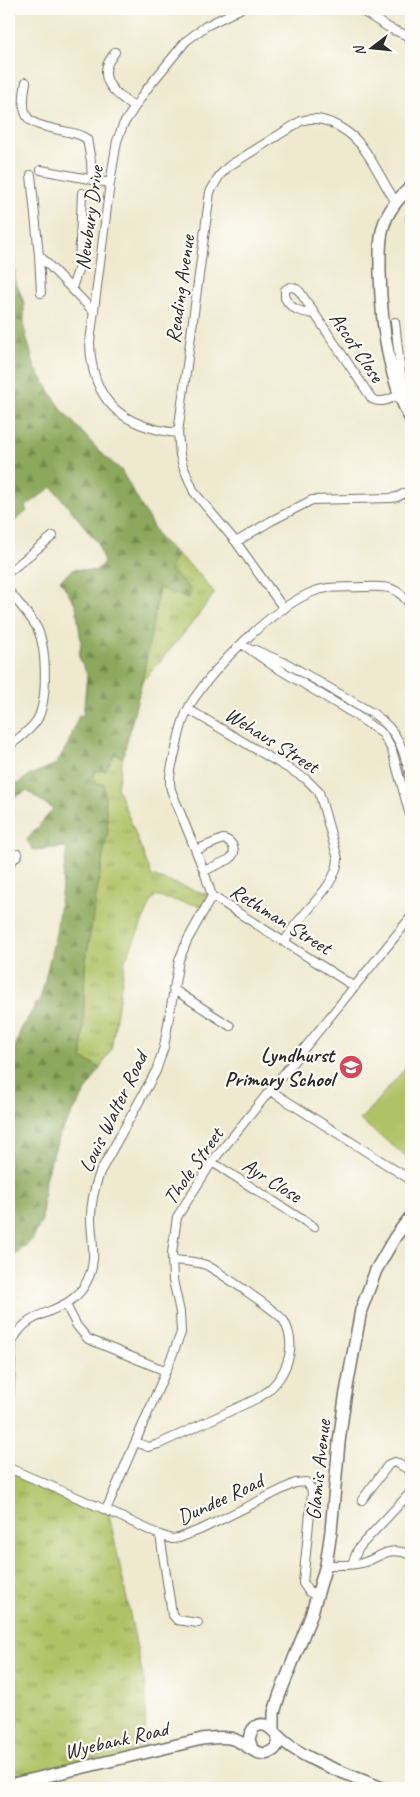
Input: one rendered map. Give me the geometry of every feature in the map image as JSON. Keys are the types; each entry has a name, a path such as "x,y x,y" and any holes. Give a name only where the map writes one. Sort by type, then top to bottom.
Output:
{"main road":[{"path":"409,415 399,394 393,374 381,301 380,266 382,228 389,211 411,187"},
{"name":"Glamis Avenue","path":"275,1732 274,1713 279,1696 318,1596 326,1565 332,1530 339,1442 351,1358 361,1310 376,1270 395,1237 411,1216"},
{"name":"Glamis Avenue","path":"390,1248 411,1224"},
{"name":"Glamis Avenue","path":"257,1727 279,1696"},
{"path":"304,1756 285,1744 268,1726 257,1727 249,1739 252,1748 261,1754 279,1750 304,1756 382,1788"},
{"name":"Wyebank Road","path":"232,1739 257,1727"},
{"path":"271,1751 277,1744 275,1732"},
{"name":"Wyebank Road","path":"9,1785 43,1782 192,1741 214,1738 232,1739 252,1748"}],"street":[{"name":"Newbury Drive","path":"178,433 152,429 137,424 118,412 98,385 91,365 90,342 110,183 117,140 126,118 134,107 186,41 206,26 240,9"},
{"path":"359,9 391,29 411,37"},
{"path":"115,52 107,66 108,82 117,94 134,107"},
{"path":"26,82 23,110 27,117 38,125 75,133 87,139 92,180"},
{"name":"Reading Avenue","path":"284,609 236,542 194,492 180,455 178,433 210,192 220,175 234,163 301,121 320,118 333,124 362,146 396,202"},
{"path":"41,170 110,183"},
{"path":"31,174 40,255 41,293"},
{"path":"72,288 79,267 82,193"},
{"path":"40,255 94,312"},
{"name":"Ascot Close","path":"314,314 372,399 379,402 399,394"},
{"path":"395,322 402,374 410,402 409,415"},
{"path":"236,542 312,500 391,498 411,490"},
{"path":"9,572 54,536"},
{"name":"Rethman Street","path":"356,987 212,896 196,850 171,790 169,780 180,732 188,709 206,684 242,644 284,609 311,593 324,589 375,586 391,588 402,594 411,607"},
{"path":"9,591 30,618 40,636 43,654 44,691 41,709 34,724 9,746"},
{"path":"242,644 288,664 385,722 396,734 411,779"},
{"path":"251,649 272,665 354,714 383,734 392,750 411,819"},
{"name":"Wehaus Street","path":"188,709 306,779 319,792 338,859 337,867 331,880 291,930 285,942"},
{"path":"196,850 223,839 230,842 233,846 234,853 230,859 204,871"},
{"path":"9,865 18,854"},
{"name":"Louis Walter Road","path":"9,1401 12,1343 15,1334 26,1322 66,1305 85,1285 92,1269 94,1256 91,1218 96,1183 100,1172 156,1071 164,1047 173,989 180,960 188,939 212,896"},
{"name":"Thole Street","path":"106,1510 178,1344 181,1329 180,1312 173,1280 172,1260 177,1217 212,1162 411,917"},
{"path":"173,989 230,1026"},
{"path":"271,1090 411,1180"},
{"name":"Ayr Close","path":"212,1162 314,1227"},
{"path":"136,1442 148,1446 159,1444 256,1399 270,1390 282,1377 286,1368 290,1343 286,1326 279,1314 207,1266 190,1261 172,1260"},
{"path":"66,1305 77,1326 88,1339 166,1371"},
{"path":"362,1500 389,1464 396,1462 411,1471"},
{"name":"Dundee Road","path":"9,1468 106,1510 160,1536 175,1539 186,1536 295,1483 306,1482 311,1488 312,1493 303,1583 308,1592 318,1596"},
{"path":"352,1564 364,1542 411,1492"},
{"path":"160,1536 172,1614 177,1620 198,1623"},
{"path":"326,1565 362,1563 390,1551 411,1555"}],"green space":[{"path":"9,180 11,182 15,279 24,303 24,328 35,368 63,411 100,452 121,470 160,539 177,554 170,570 190,589 191,593 188,598 159,588 142,682 123,757 115,754 106,771 95,771 96,784 104,783 108,830 85,967 82,1058 100,1068 60,1134 45,1179 42,1220 33,1239 9,1261 9,1068 20,1031 41,996 56,933 67,847 33,850 27,840 53,809 27,791 13,798 10,789 30,775 56,764 68,744 79,715 83,716 87,674 79,657 81,642 76,605 60,580 74,569 95,571 104,563 98,543 52,487 25,507 27,511 9,526"},
{"path":"177,554 197,572 215,593 186,631 142,682 159,588 188,598 189,589 170,570"},
{"path":"115,754 123,757 117,787 152,876 212,896 206,907 154,896 125,961 111,1050 100,1068 82,1058 85,967 94,909 104,783 96,784 94,777 95,771 106,770"},
{"path":"411,1062 411,1160 360,1120"},
{"path":"9,1470 109,1514 146,1691 145,1752 9,1784"}],"place":[{"name":"Lyndhurst Primary School","path":"351,1067"}]}
